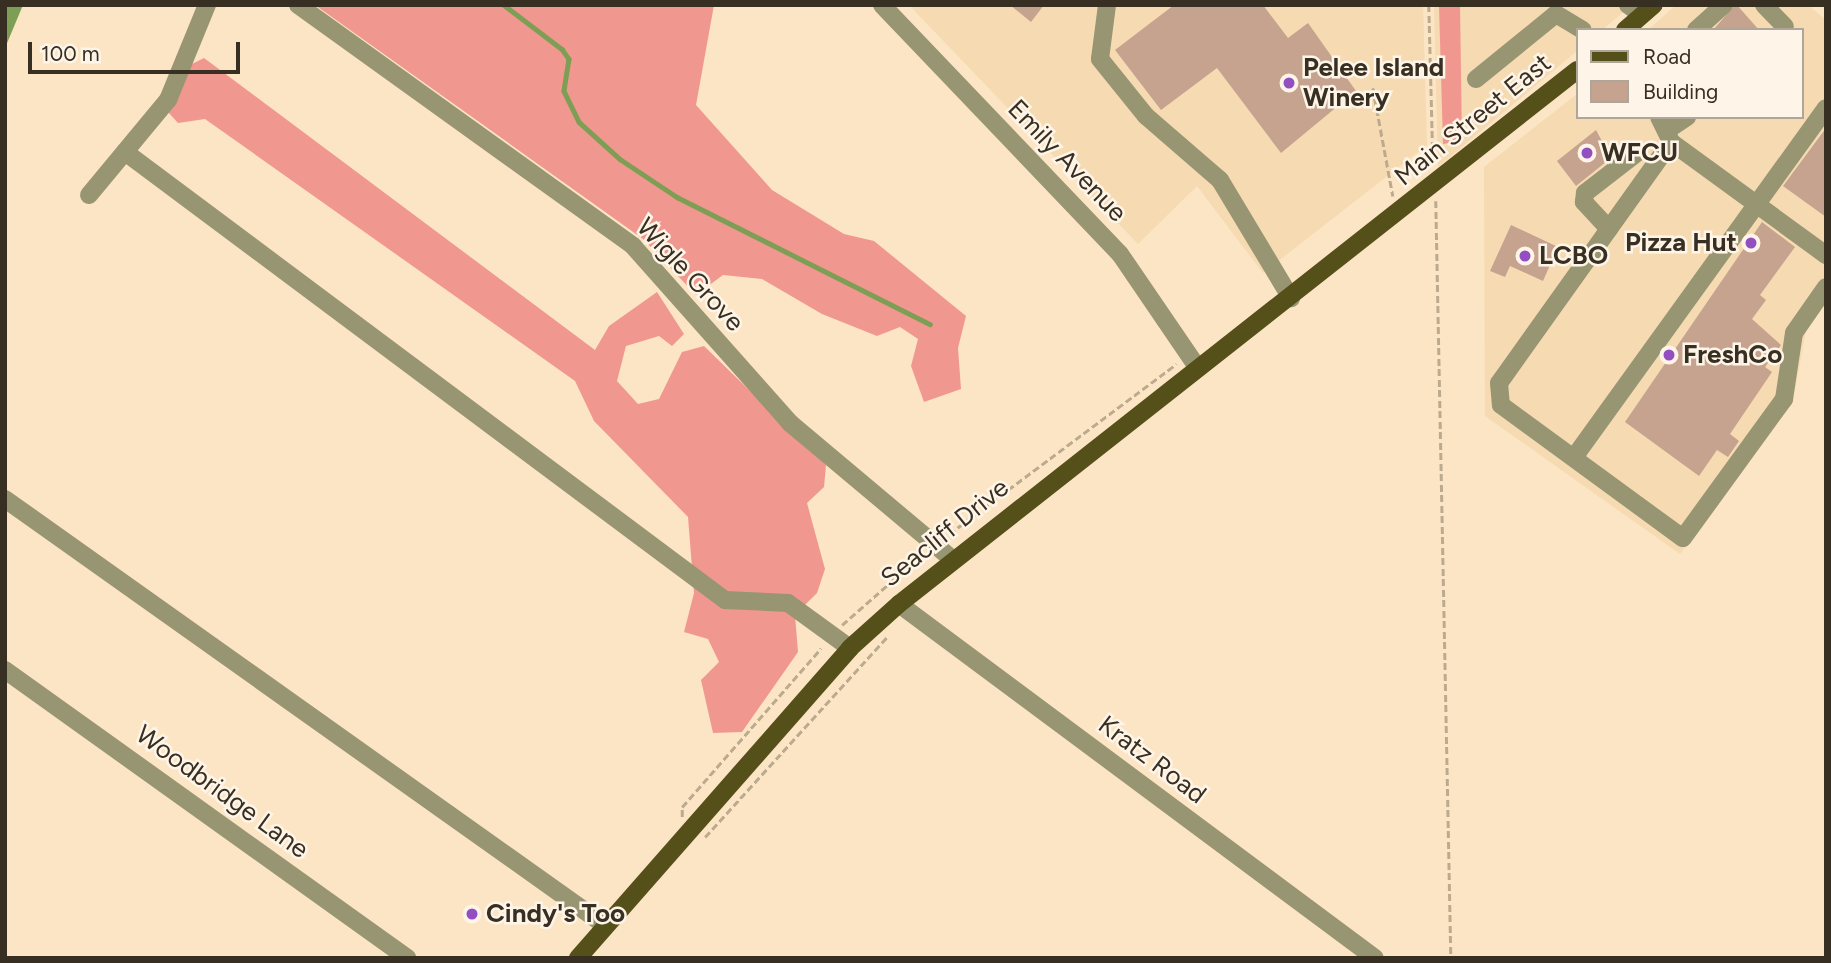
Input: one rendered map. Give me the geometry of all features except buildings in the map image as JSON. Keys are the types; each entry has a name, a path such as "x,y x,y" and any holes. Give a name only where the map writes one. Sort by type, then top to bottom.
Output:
{"main road":[{"path":"1627,28 1642,9"},
{"name":"Main Street East","path":"1402,211 1576,71"},
{"name":"Seacliff Drive","path":"578,958 850,648 951,558 1402,211"}],"street":[{"path":"89,195 168,100 207,5"},
{"name":"Wigle Grove","path":"298,5 633,246 790,423 951,558"},
{"name":"Emily Avenue","path":"882,5 1120,254 1197,368"},
{"path":"1107,5 1100,59 1146,116 1220,180 1291,298"},
{"path":"1698,28 1724,5"},
{"path":"1765,5 1782,28"},
{"path":"1781,5 1783,28"},
{"path":"1476,79 1556,15 1579,28"},
{"path":"1575,456 1826,108"},
{"path":"1684,119 1666,129 1609,229 1499,383 1502,405 1575,456 1683,538 1784,398 1794,332 1826,287"},
{"path":"1666,129 1755,203 1826,255"},
{"path":"125,152 725,600 788,603 850,648"},
{"path":"1609,229 1584,202 1585,193 1637,153"},
{"path":"5,499 606,926"},
{"name":"Kratz Road","path":"899,604 1375,958"},
{"name":"Woodbridge Lane","path":"5,670 407,958"}],"path":[{"path":"1429,5 1451,958"},
{"path":"1373,88 1393,195 1402,211"},
{"path":"682,841 712,835 768,775 887,639 899,604"}],"shaded area":[{"path":"5,5 23,5 5,48"},
{"path":"315,5 714,5 696,105 772,190 844,234 874,241 966,316 958,348 961,389 924,402 911,366 918,339 900,327 877,336 822,314 762,279 723,275 696,295 643,239"},
{"path":"909,5 1423,5 1427,145 1263,273 1197,186 1138,244"},
{"path":"1434,5 1632,5 1604,28 1576,28 1576,52 1438,167"},
{"path":"1439,5 1460,5 1462,141 1443,144"},
{"path":"1676,5 1808,5 1826,20 1826,303 1806,330 1793,402 1680,554 1485,416 1484,167 1576,95 1576,119 1803,119 1803,28 1650,28"},
{"path":"204,58 595,350 609,326 657,292 684,334 672,346 659,336 626,346 617,381 638,404 659,399 682,352 704,346 826,465 824,487 807,503 825,569 817,593 795,615 798,652 742,732 713,733 701,680 719,662 708,639 684,632 694,593 688,517 594,421 575,381 205,119 178,123 168,112 190,65"}],"waterway":[{"path":"504,5 562,49 569,59 564,91 579,122 620,159 677,197 930,324"}],"place":[{"name":"Pelee Island Winery","path":"1289,83"},
{"name":"WFCU","path":"1587,153"},
{"name":"Pizza Hut","path":"1751,243"},
{"name":"LCBO","path":"1525,256"},
{"name":"FreshCo","path":"1669,355"},
{"name":"Cindy's Too","path":"472,914"}]}
